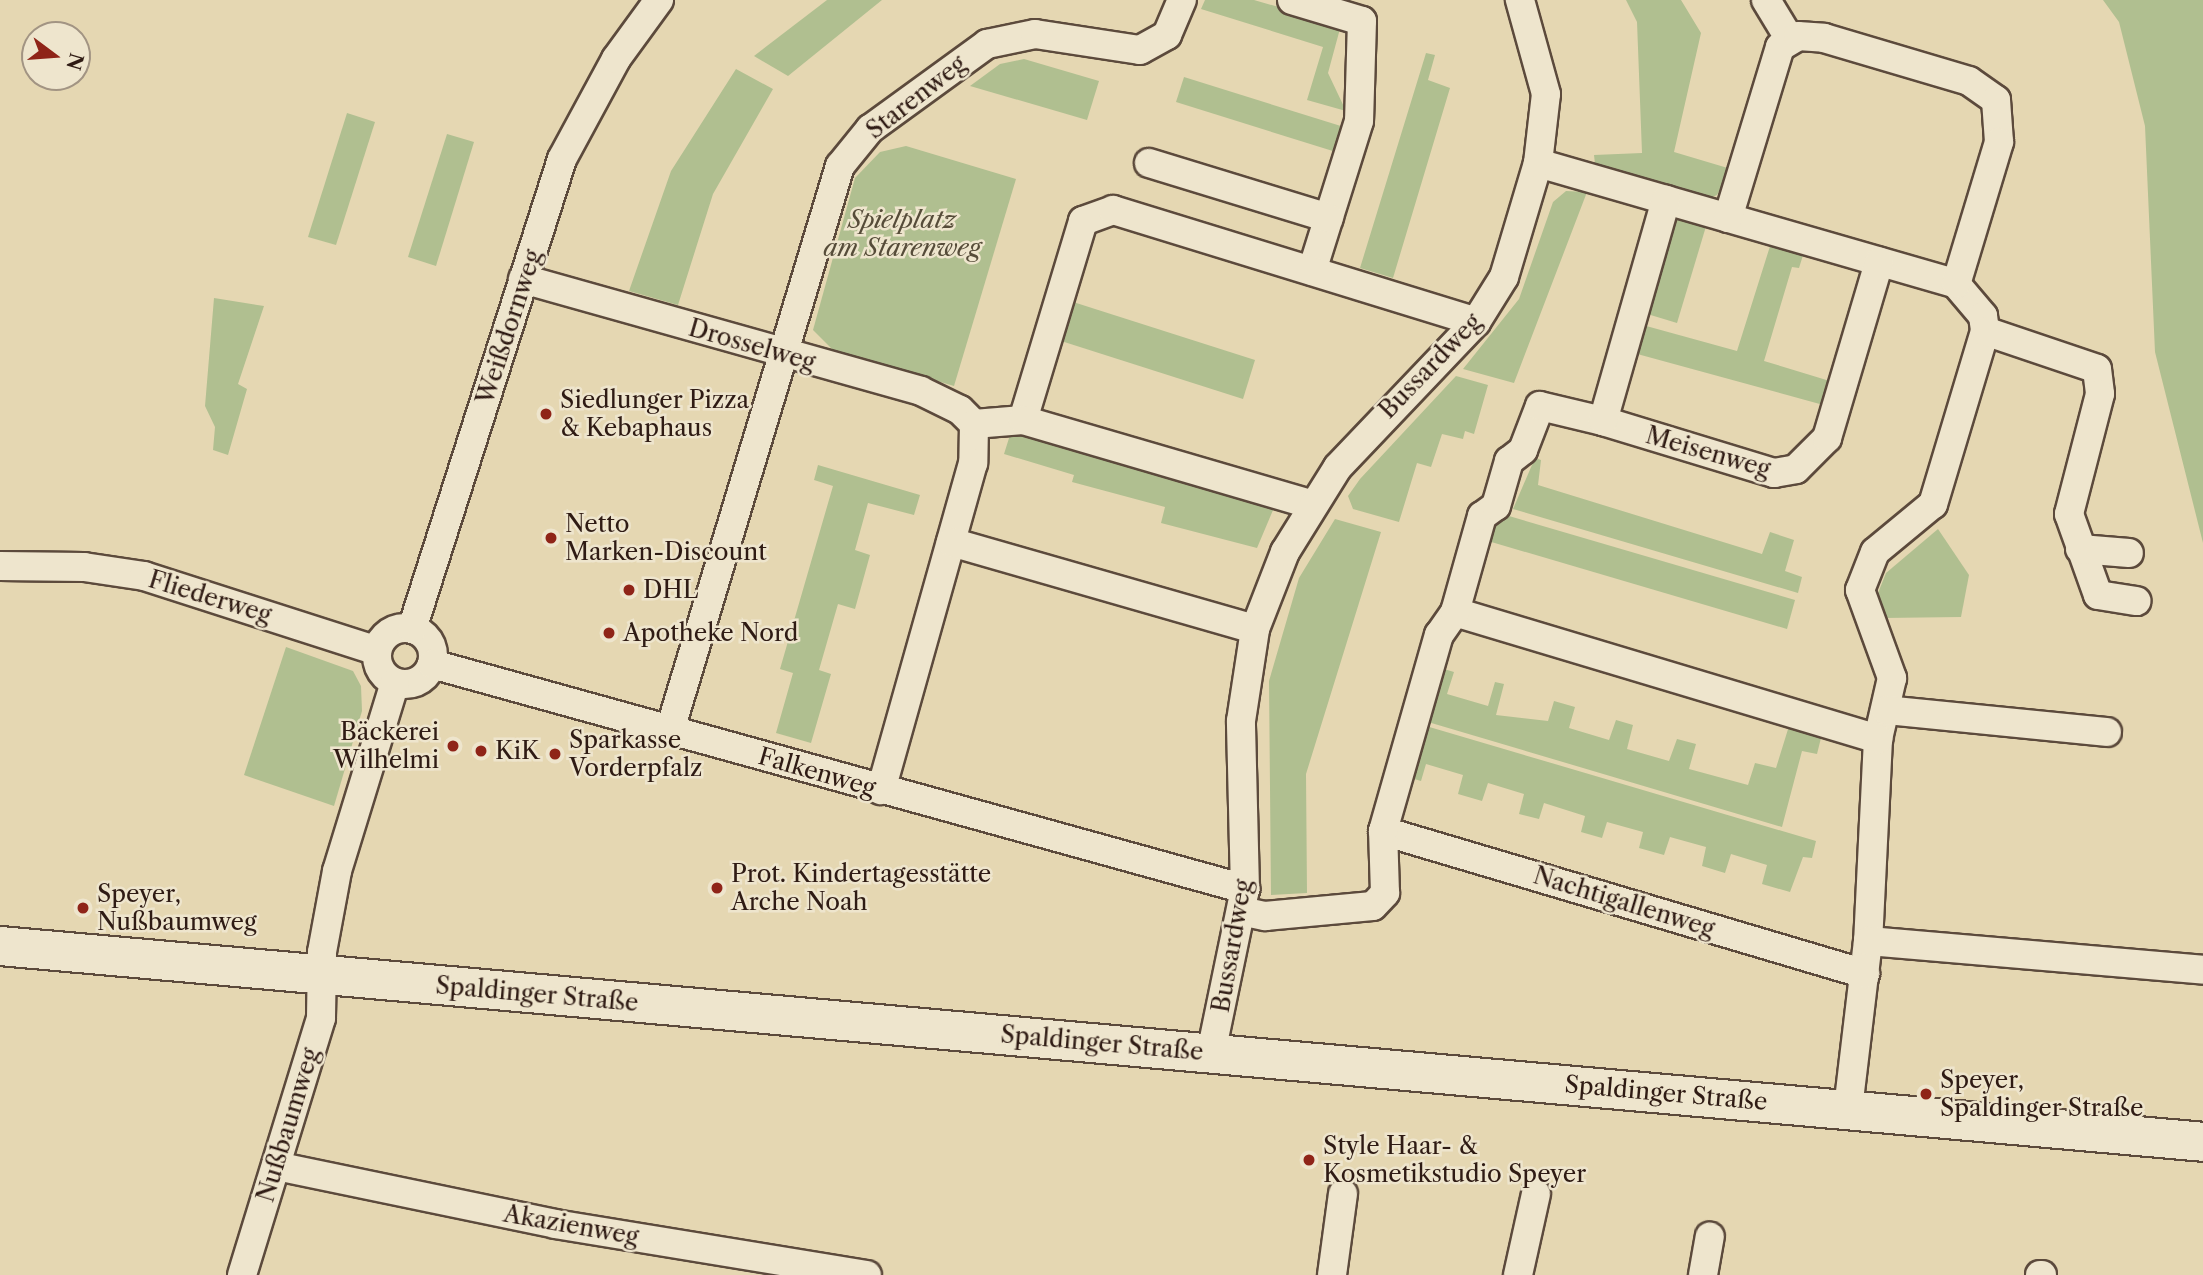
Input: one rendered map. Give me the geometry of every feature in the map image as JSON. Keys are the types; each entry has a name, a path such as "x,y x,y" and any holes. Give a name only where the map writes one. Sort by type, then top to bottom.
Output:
{"street":[{"name":"Weißdornweg","path":"412,629 523,279 584,112 659,0"},
{"name":"Starenweg","path":"670,730 829,187 870,129 987,44 1035,34 1140,50 1167,35 1182,0"},
{"path":"1292,0 1362,22 1359,121 1312,271"},
{"name":"Bussardweg","path":"1211,1053 1243,900 1241,721 1255,629 1276,572 1313,505 1365,435 1476,322 1504,277 1538,163 1546,94 1520,0"},
{"path":"1766,0 1789,38"},
{"path":"1728,218 1780,47 1789,38 1837,42 1969,81 1996,100 1999,142 1956,285"},
{"path":"1149,163 1329,218"},
{"path":"1538,163 1956,285 1975,302 1985,331 1933,504 1875,552 1860,590 1866,616 1891,664 1886,710 1878,739 1868,941 1848,1109"},
{"path":"1603,421 1666,200"},
{"path":"1023,420 1083,221 1113,209 1476,322"},
{"name":"Meisenweg","path":"1455,612 1482,516 1496,506 1509,461 1524,450 1539,406 1603,421 1774,473 1796,469 1827,438 1879,262"},
{"name":"Drosselweg","path":"523,279 932,396 974,424"},
{"path":"1985,331 2097,369 2101,394 2068,500 2080,549 2098,595 2137,601"},
{"path":"881,790 973,463 974,424 1023,420 1313,505"},
{"path":"951,542 1255,629"},
{"path":"2080,549 2129,554"},
{"name":"Fliederweg","path":"0,566 84,567 144,576 377,651"},
{"path":"1243,900 1265,916 1380,902 1387,883 1383,831 1439,635 1455,612 1878,739"},
{"path":"412,629 429,642 432,664 419,681 394,683 382,674 377,651 386,635 412,629"},
{"name":"Falkenweg","path":"432,664 881,790 1243,900"},
{"path":"323,974 337,870 394,683"},
{"path":"1886,710 2107,732"},
{"name":"Nachtigallenweg","path":"1383,831 1865,974"},
{"path":"1868,941 2203,970"},
{"name":"Spaldinger Straße","path":"0,946 2203,1142"},
{"name":"Nußbaumweg","path":"242,1275 321,1018 323,974"},
{"name":"Akazienweg","path":"276,1166 555,1224 867,1275"},
{"path":"1332,1275 1343,1194"},
{"path":"1518,1275 1536,1194"},
{"path":"1703,1275 1710,1237"}],"green space":[{"path":"827,0 882,0 788,76 754,56"},
{"path":"1205,0 1254,0 1341,25 1328,73 1346,111 1307,100 1323,47 1201,9"},
{"path":"1626,0 1681,0 1701,33 1674,152 1731,169 1717,195 1708,199 1595,164 1594,155 1642,153 1637,22"},
{"path":"2103,0 2203,0 2203,543 2155,352 2145,126 2119,22"},
{"path":"1426,53 1435,55 1428,80 1450,88 1393,278 1360,268"},
{"path":"1024,59 1099,81 1087,120 970,86 1000,64"},
{"path":"736,69 773,89 713,194 678,305 629,291 671,171"},
{"path":"1184,77 1344,127 1336,152 1176,102"},
{"path":"347,113 375,122 336,245 308,237"},
{"path":"447,134 474,142 436,266 408,257"},
{"name":"Spielplatz am Starenweg","path":"906,146 1016,179 954,386 833,350 813,330 855,178 880,152"},
{"path":"1566,191 1587,192 1514,383 1463,369 1519,299 1553,202"},
{"path":"1676,216 1707,223 1677,323 1644,313"},
{"path":"1771,243 1804,252 1799,268 1792,267 1764,361 1833,382 1827,406 1630,352 1639,324 1737,351"},
{"path":"214,298 264,306 238,384 247,389 228,455 213,450 215,427 205,406"},
{"path":"1070,301 1255,360 1243,399 1058,340"},
{"path":"1456,376 1488,385 1474,434 1465,431 1463,439 1442,434 1431,467 1417,463 1399,522 1353,509 1348,496 1360,479"},
{"path":"1026,431 1276,503 1257,548 1161,523 1165,507 1072,482 1074,475 1004,454 1010,435"},
{"path":"1535,458 1541,460 1538,485 1762,554 1770,532 1794,540 1785,571 1802,577 1798,593 1513,509"},
{"path":"818,465 920,495 914,515 868,503 855,550 870,555 855,609 838,604 819,670 831,674 811,743 776,733 793,673 780,669 833,486 814,480"},
{"path":"1509,516 1795,600 1787,629 1488,541 1494,523"},
{"path":"1335,519 1381,532 1306,774 1307,893 1271,895 1269,681 1299,578"},
{"path":"1938,529 1969,575 1961,617 1883,618 1876,598 1886,573"},
{"path":"286,647 353,671 361,686 362,711 334,806 244,775"},
{"path":"1444,669 1454,672 1447,694 1488,706 1495,682 1504,684 1496,715 1548,721 1554,701 1575,707 1569,728 1609,740 1616,720 1633,725 1627,749 1669,761 1677,739 1696,744 1689,769 1748,785 1755,763 1776,768 1789,726 1822,734 1817,754 1802,751 1782,827 1428,722"},
{"path":"1426,726 1816,841 1812,858 1803,857 1790,892 1762,884 1767,865 1731,854 1725,873 1702,866 1706,847 1670,837 1664,855 1639,848 1643,832 1607,822 1602,838 1581,832 1585,816 1544,803 1539,819 1519,814 1524,794 1488,783 1482,801 1458,794 1463,775 1426,764 1421,781 1411,778"}],"place":[{"name":"Siedlunger Pizza & Kebaphaus","path":"546,414"},
{"name":"Netto Marken-Discount","path":"551,538"},
{"name":"DHL","path":"629,590"},
{"name":"Apotheke Nord","path":"609,633"},
{"name":"Bäckerei Wilhelmi","path":"453,746"},
{"name":"KiK","path":"481,751"},
{"name":"Sparkasse Vorderpfalz","path":"555,754"},
{"name":"Prot. Kindertagesstätte Arche Noah","path":"717,888"},
{"name":"Speyer, Nußbaumweg","path":"83,908"},
{"name":"Speyer, Spaldinger Straße","path":"1926,1094"},
{"name":"Style Haar- & Kosmetikstudio Speyer","path":"1309,1160"}]}
